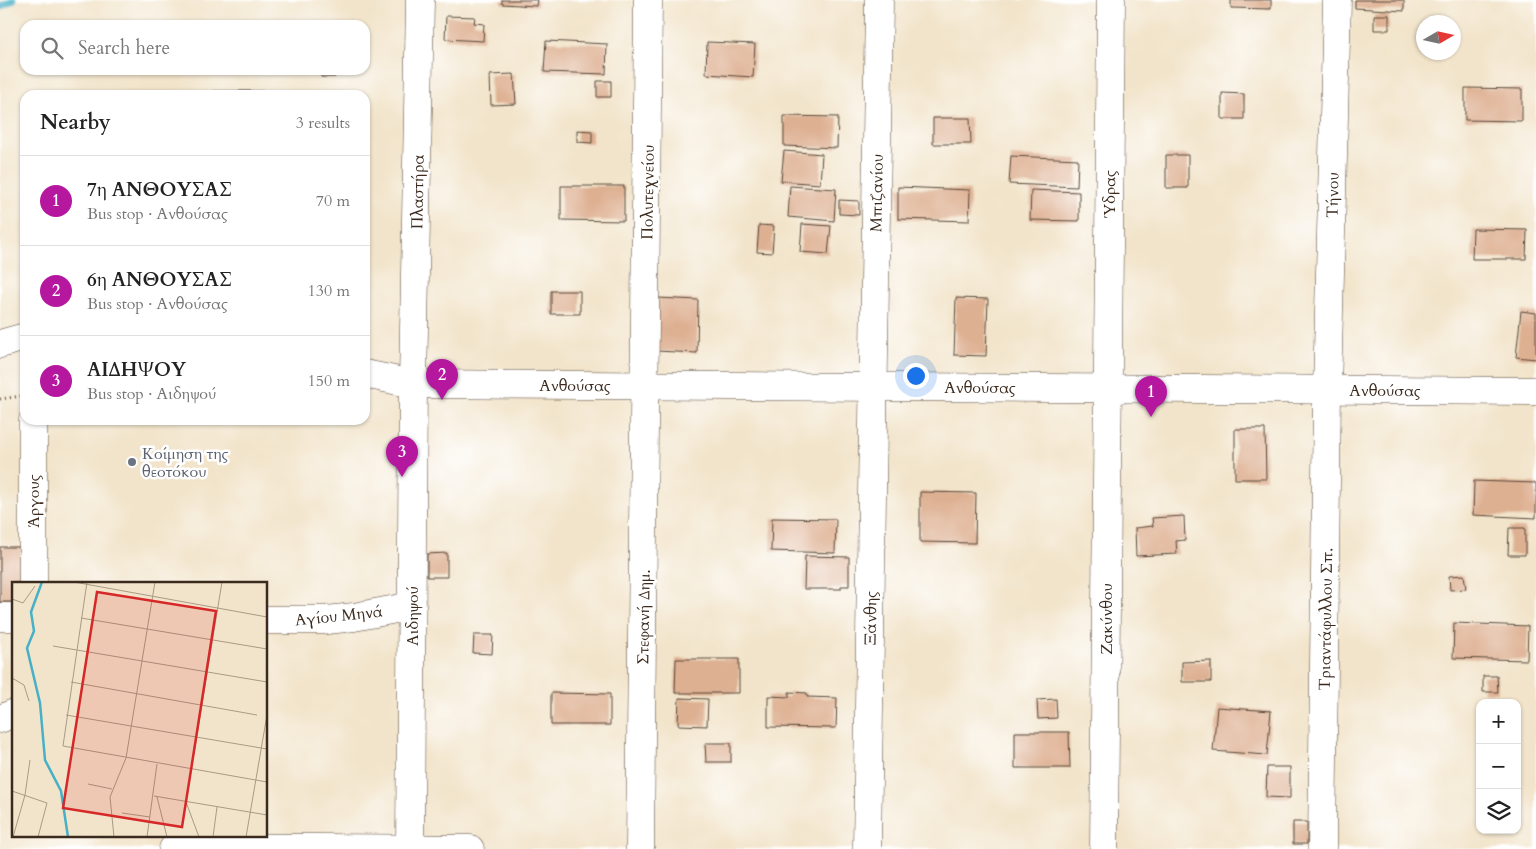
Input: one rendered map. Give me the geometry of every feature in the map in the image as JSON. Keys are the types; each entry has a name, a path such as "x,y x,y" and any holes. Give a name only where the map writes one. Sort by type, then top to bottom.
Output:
{"street":[{"name":"Πλαστήρα","path":"414,384 420,0"},
{"name":"Πολυτεχνείου","path":"645,385 648,0"},
{"name":"Μπιζανίου","path":"872,387 879,0"},
{"name":"Ύδρας","path":"1108,388 1111,0"},
{"name":"Τήνου","path":"1327,390 1338,0"},
{"path":"0,344 20,338"},
{"name":"Ανθούσας","path":"370,375 414,384 1536,390"},
{"name":"Αιδηψού","path":"410,849 414,384"},
{"name":"Στεφανή Δημ.","path":"640,849 645,385"},
{"name":"Ξάνθης","path":"867,849 872,387"},
{"name":"Ζακύνθου","path":"1104,849 1108,388"},
{"name":"Τριαντάφυλλου Σπ.","path":"1322,849 1327,390"},
{"name":"Άργους","path":"33,425 33,582"},
{"name":"Αγίου Μηνά","path":"268,620 327,620 412,606"},
{"path":"0,719 12,714"},
{"path":"178,845 470,849"}],"path":[{"path":"0,399 20,396"}],"building":[{"path":"502,0 538,0 537,6 502,4"},
{"path":"1231,0 1271,0 1271,9 1231,8"},
{"path":"1355,0 1404,0 1404,11 1355,8"},
{"path":"1374,15 1389,15 1389,30 1374,30"},
{"path":"446,16 475,17 474,23 484,24 483,41 445,39"},
{"path":"546,41 607,44 606,74 544,72"},
{"path":"707,42 755,44 753,77 706,74"},
{"path":"514,74 516,104 491,105 490,75"},
{"path":"321,75 335,75 335,77 321,77"},
{"path":"597,81 611,81 611,97 597,97"},
{"path":"1465,88 1522,89 1522,121 1465,120"},
{"path":"1222,93 1244,94 1244,119 1222,119"},
{"path":"784,116 838,117 837,148 784,146"},
{"path":"933,118 970,118 971,144 933,144"},
{"path":"577,130 592,131 592,143 577,142"},
{"path":"784,151 822,154 820,184 781,181"},
{"path":"1166,155 1188,155 1188,188 1166,188"},
{"path":"1011,156 1078,159 1077,187 1009,184"},
{"path":"561,186 624,186 624,221 561,220"},
{"path":"790,186 836,189 834,221 788,217"},
{"path":"898,187 970,190 969,221 898,219"},
{"path":"1031,190 1079,192 1079,221 1030,220"},
{"path":"839,200 859,201 859,215 839,214"},
{"path":"802,224 831,226 828,254 800,252"},
{"path":"759,225 774,226 772,253 757,252"},
{"path":"1473,229 1527,230 1526,259 1472,259"},
{"path":"551,291 580,291 580,314 551,314"},
{"path":"658,298 698,300 697,353 656,351"},
{"path":"956,298 988,299 986,356 954,355"},
{"path":"1521,311 1536,313 1536,359 1516,357"},
{"path":"1235,429 1265,429 1266,479 1235,479"},
{"path":"1474,481 1536,483 1536,518 1473,515"},
{"path":"920,492 976,493 975,543 920,542"},
{"path":"1184,516 1185,540 1176,541 1177,554 1136,556 1135,528 1153,526 1152,518"},
{"path":"772,518 836,519 835,553 771,551"},
{"path":"1509,528 1525,528 1525,555 1508,555"},
{"path":"0,547 21,547 22,582 12,582 12,602 0,602"},
{"path":"447,553 447,577 427,577 427,554"},
{"path":"805,556 849,557 849,586 841,586 841,589 804,589"},
{"path":"1464,575 1466,589 1450,590 1449,576"},
{"path":"1454,623 1528,626 1527,660 1453,658"},
{"path":"474,635 493,635 492,654 473,653"},
{"path":"676,659 739,659 739,693 675,693"},
{"path":"1211,661 1211,682 1182,682 1182,662"},
{"path":"1483,676 1497,676 1498,692 1483,692"},
{"path":"789,692 807,693 807,697 837,698 836,728 768,727 768,696 789,697"},
{"path":"551,693 610,694 610,725 551,725"},
{"path":"679,698 708,699 707,726 678,725"},
{"path":"1056,699 1057,718 1038,719 1037,700"},
{"path":"1217,707 1271,711 1267,755 1213,751"},
{"path":"1015,732 1069,732 1070,768 1015,768"},
{"path":"705,743 731,743 731,762 706,762"},
{"path":"1267,767 1290,767 1290,798 1266,797"},
{"path":"1293,822 1307,822 1307,844 1293,844"}],"waterway":[{"path":"0,7 13,0"}],"place":[{"name":"6η ΑΝΘΟΥΣΑΣ","path":"442,400"},
{"name":"7η ΑΝΘΟΥΣΑΣ","path":"1151,417"},
{"name":"Κοίμηση της θεοτόκου","path":"132,462"},
{"name":"ΑΙΔΗΨΟΥ","path":"402,477"}]}
